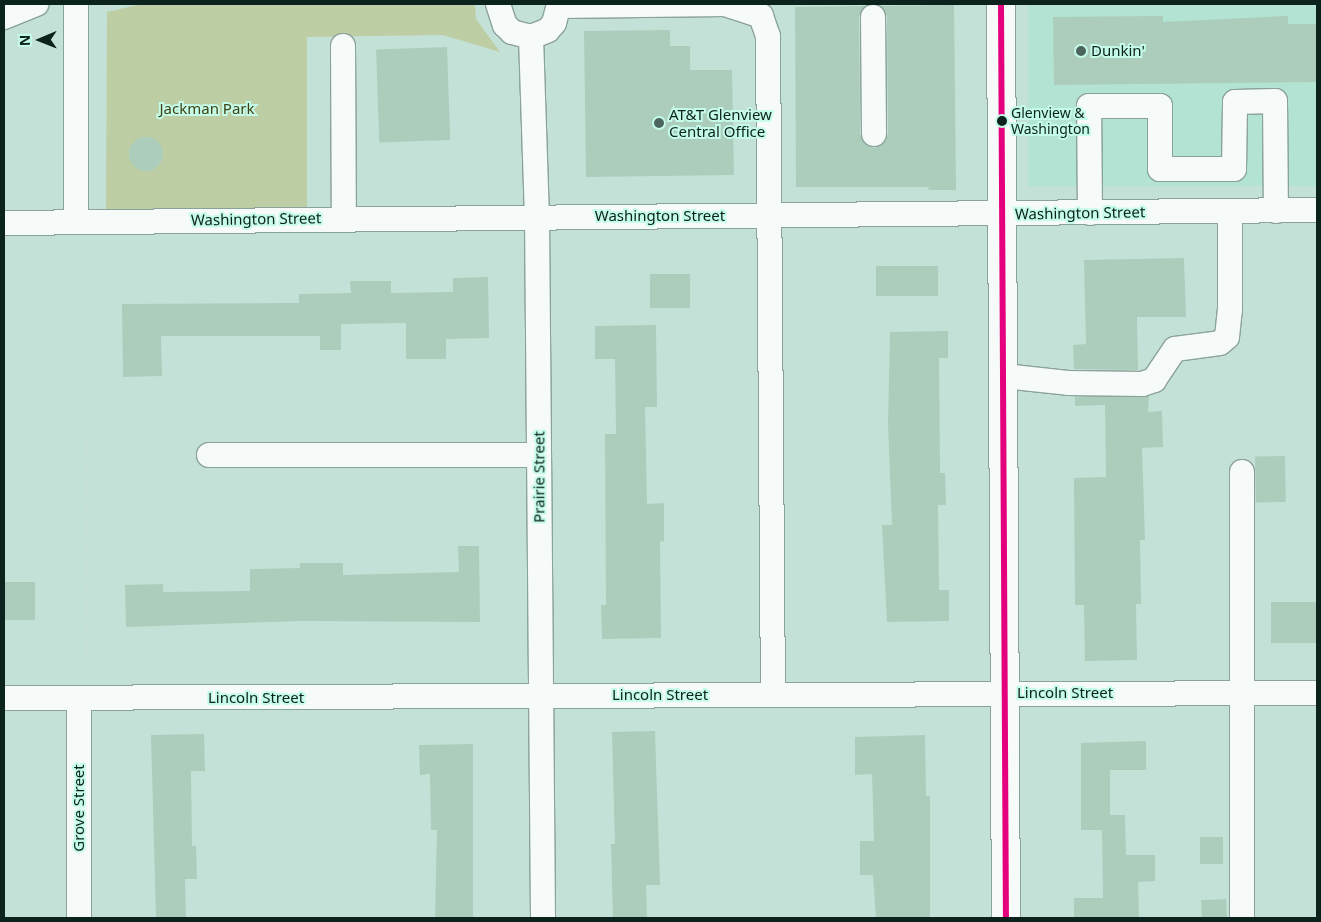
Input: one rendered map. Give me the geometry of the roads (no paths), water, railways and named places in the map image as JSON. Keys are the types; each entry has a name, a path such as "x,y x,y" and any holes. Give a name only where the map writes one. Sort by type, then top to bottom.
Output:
{"main road":[{"path":"1001,4 1004,214 1006,918"}],"street":[{"path":"4,17 37,4"},
{"path":"76,4 80,221"},
{"path":"498,4 505,25 517,34 531,37 548,30 558,15 559,5 725,4 761,16 768,36 773,695"},
{"path":"873,18 874,134"},
{"name":"Prairie Street","path":"531,37 537,216 543,918"},
{"path":"343,46 344,218"},
{"path":"1090,213 1089,106 1160,106 1160,170 1234,169 1235,102 1275,101 1276,210"},
{"name":"Washington Street","path":"4,223 537,216 1004,214 1317,210"},
{"path":"1004,376 1068,383 1142,384 1154,380 1175,349 1220,342 1227,337 1230,310 1230,211"},
{"path":"209,455 538,456"},
{"path":"1242,472 1242,918"},
{"name":"Lincoln Street","path":"4,698 1317,693"},
{"name":"Grove Street","path":"79,698 79,918"}],"place":[{"name":"Dunkin'","path":"1081,51"},
{"name":"Glenview & Washington","path":"1002,121"},
{"name":"AT&T Glenview Central Office","path":"659,123"}],"park label":[{"name":"Jackman Park","path":"207,109"}]}
